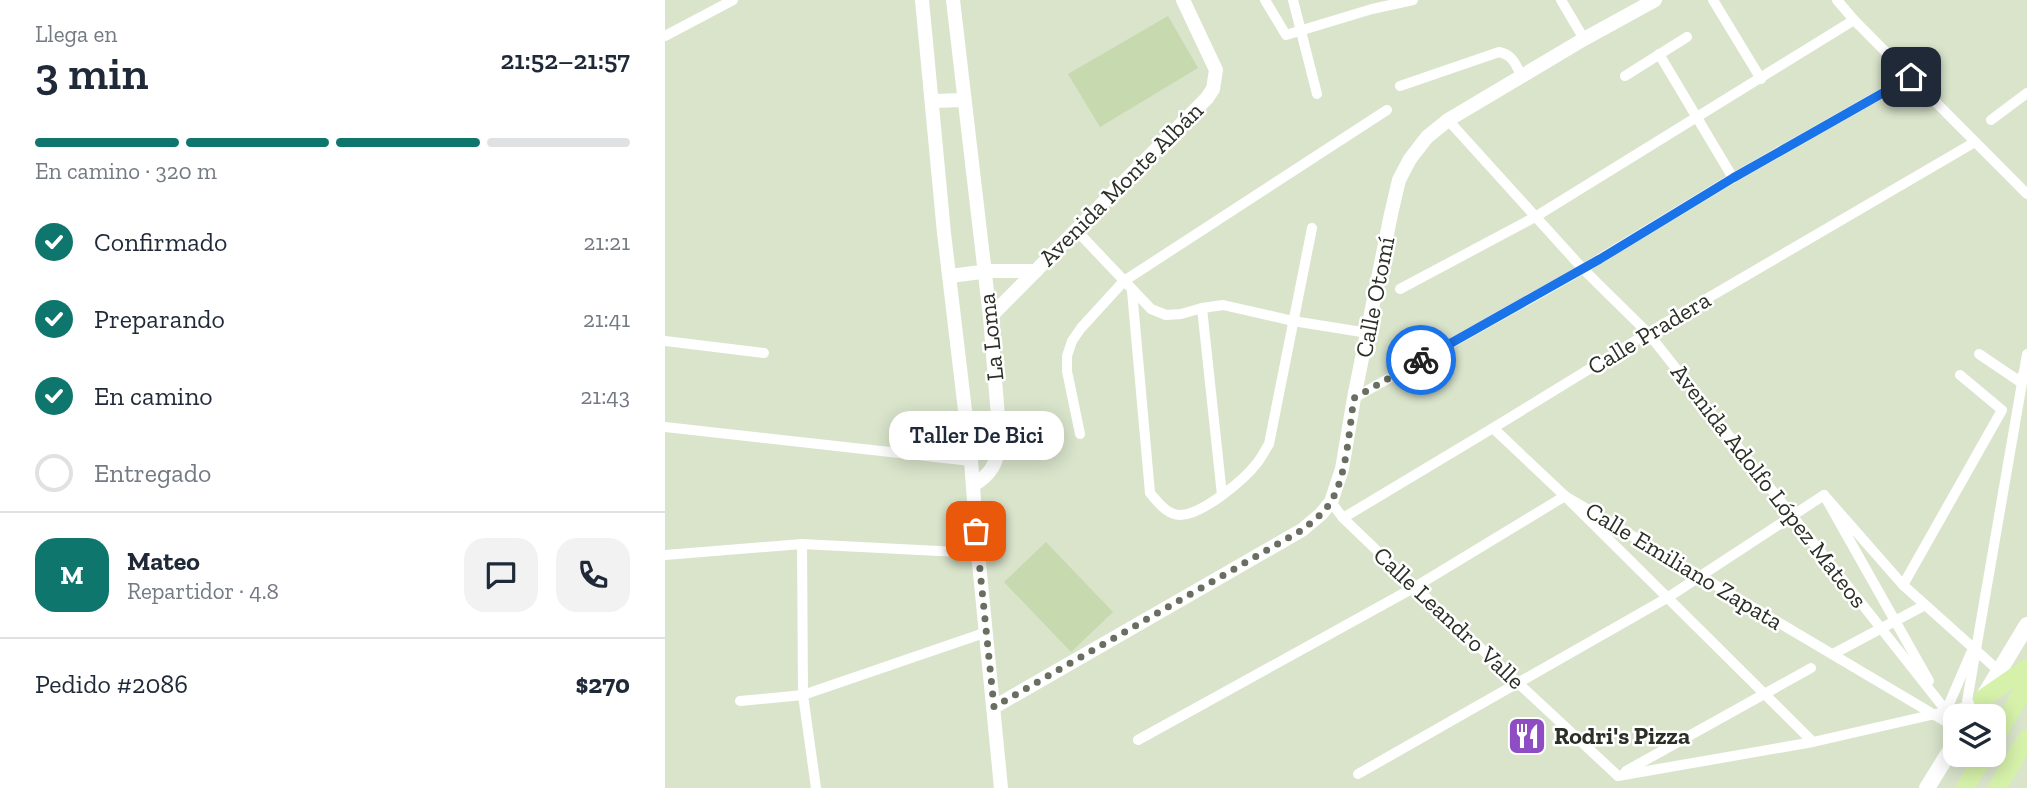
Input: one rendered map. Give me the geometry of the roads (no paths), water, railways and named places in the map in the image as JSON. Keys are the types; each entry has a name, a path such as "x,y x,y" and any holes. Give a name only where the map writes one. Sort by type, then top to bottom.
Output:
{"main road":[{"path":"1976,704 2027,625"},
{"path":"1978,704 2027,668"},
{"path":"2006,718 2027,685"},
{"path":"1997,788 2027,738"},
{"path":"1927,788 1943,762"},
{"path":"1965,788 1977,767"}],"street":[{"path":"665,36 733,0"},
{"path":"922,0 971,461 1001,788"},
{"name":"La Loma","path":"953,0 990,317 1000,442 993,470 972,485"},
{"name":"Avenida Monte Albán","path":"990,317 1213,89 1216,70 1183,0"},
{"path":"1265,0 1286,35 1372,9 1413,0"},
{"path":"1293,0 1317,94"},
{"path":"1561,0 1584,39"},
{"name":"Calle Otomí","path":"994,707 1302,530 1321,514 1331,502 1342,469 1399,180 1410,159 1427,137 1448,120 1655,0"},
{"path":"1713,0 1761,79"},
{"path":"1837,0 2027,194"},
{"path":"1400,289 1535,217 1854,20"},
{"path":"1625,76 1687,37"},
{"path":"1401,86 1499,52 1508,54 1513,59 1522,77"},
{"path":"1659,54 1733,178"},
{"path":"1354,398 1583,269 1733,178 1911,77"},
{"path":"1991,120 2025,99"},
{"path":"932,101 964,100"},
{"path":"1080,434 1067,371 1067,356 1072,341 1081,328 1124,281 1387,110"},
{"name":"Avenida Adolfo López Mateos","path":"1448,120 1583,269 1648,333 1943,707"},
{"name":"Calle Pradera","path":"1343,518 1648,333 1975,142"},
{"path":"1132,290 1150,493 1164,509 1179,516 1201,510 1222,495 1257,464 1269,444 1312,228"},
{"path":"1076,230 1151,309 1166,314 1181,314 1223,305 1293,321 1368,333"},
{"path":"950,276 1036,271"},
{"path":"1202,308 1222,495"},
{"path":"665,341 764,353"},
{"path":"1979,354 2023,374"},
{"path":"1957,704 1974,650 2027,354"},
{"path":"1903,585 2002,410 1960,375"},
{"path":"665,427 971,461"},
{"path":"1493,428 1813,743"},
{"path":"1358,774 1667,598 1824,495"},
{"name":"Avenida Adolfo López Mateos","path":"1824,495 1903,585 1999,671"},
{"name":"Avenida Adolfo López Mateos","path":"1824,495 1944,704"},
{"name":"Calle Emiliano Zapata","path":"1138,740 1415,587 1565,496 1933,714 1943,716"},
{"path":"1331,502 1343,518"},
{"name":"Calle Leandro Valle","path":"1343,518 1618,776"},
{"path":"665,555 802,544 978,553"},
{"path":"802,544 803,695 816,788"},
{"path":"1833,654 1925,606"},
{"path":"740,701 803,695 987,632"},
{"path":"1973,704 1974,650"},
{"path":"1618,776 1811,668"},
{"path":"1618,776 1813,743 1933,714 1943,716"}],"place":[{"name":"Taller De Bici","path":"976,531"},
{"name":"Rodri's Pizza","path":"1527,736"}]}
